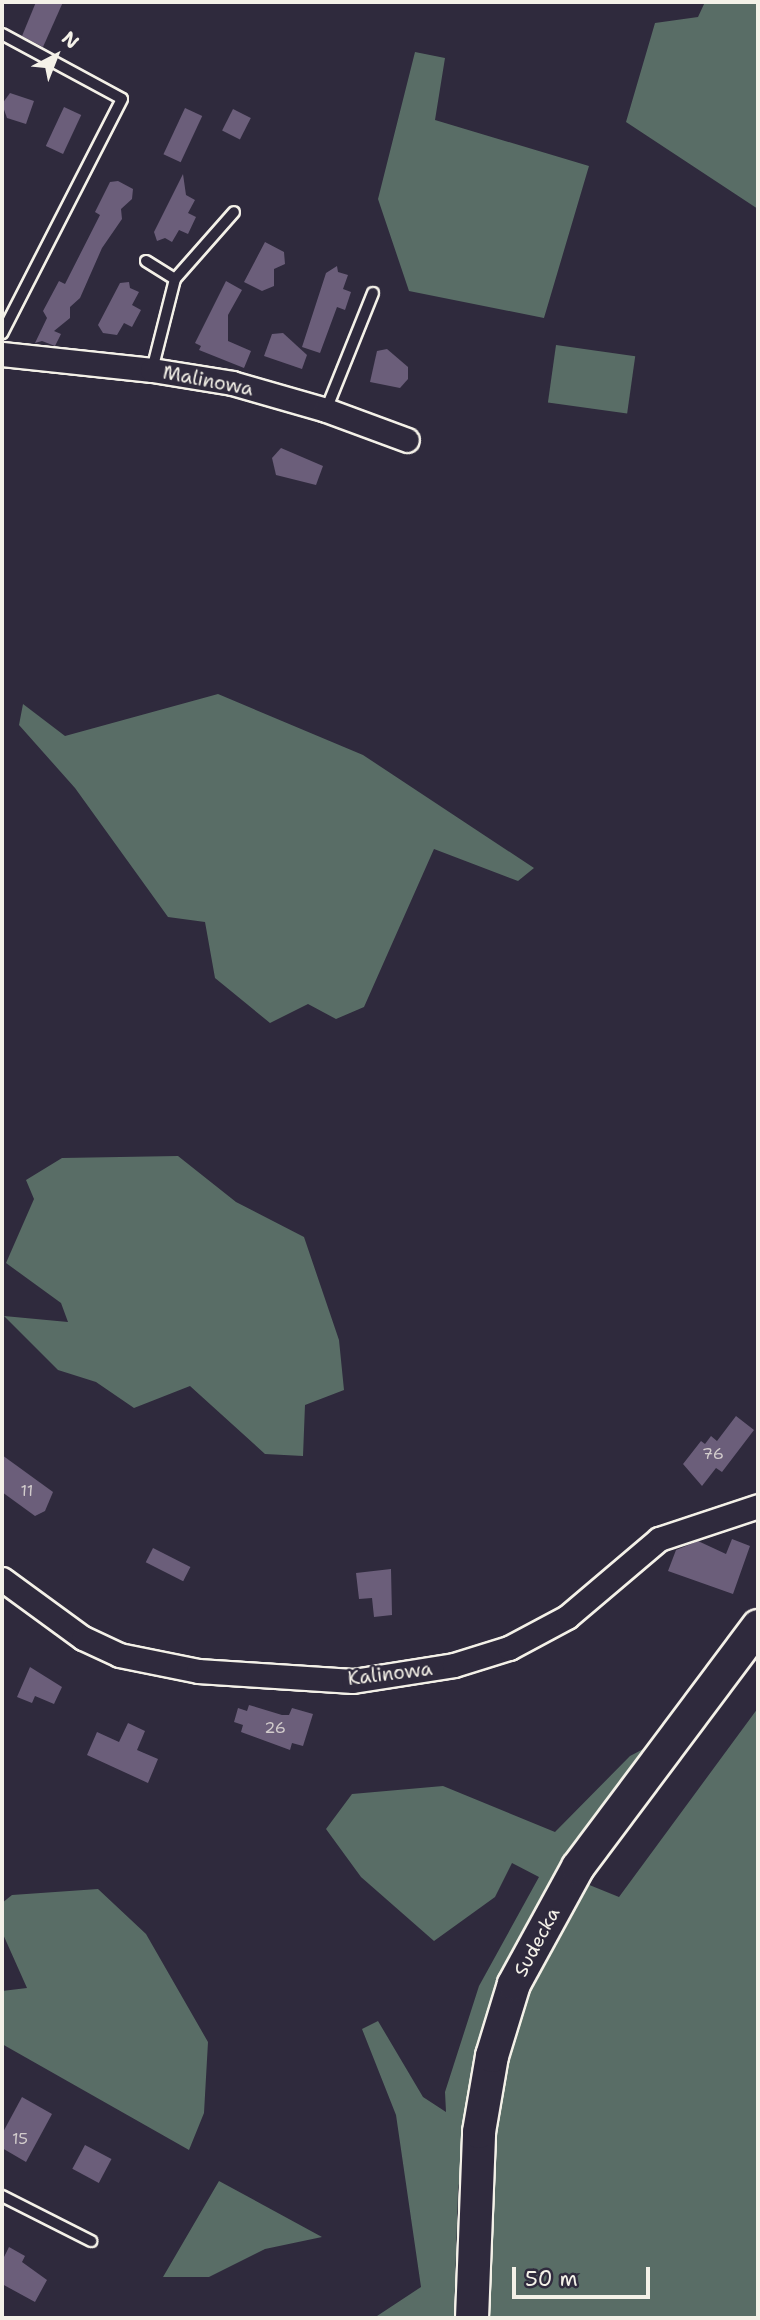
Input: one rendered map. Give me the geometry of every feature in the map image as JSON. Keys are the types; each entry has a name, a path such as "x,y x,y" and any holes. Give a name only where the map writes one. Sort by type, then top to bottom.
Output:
{"main road":[{"name":"Sudecka","path":"472,2318 479,2132 492,2056 514,1984 578,1867 758,1626"}],"street":[{"name":"Malinowa","path":"2,354 152,370 232,383 326,410 407,440"},
{"name":"Kalinowa","path":"2,1579 83,1638 119,1655 198,1671 277,1679 353,1681 454,1665 509,1648 567,1617 659,1539 758,1506"}],"lane":[{"path":"2,34 122,99 2,333"},
{"path":"152,370 175,278 234,212"},
{"path":"146,261 175,278"},
{"path":"326,410 373,293"},
{"path":"2,2196 91,2241"}],"green space":[{"path":"705,2 758,2 758,209 626,122 655,23 698,17"},
{"path":"415,52 445,58 435,120 589,166 544,318 409,291 378,199"},
{"path":"556,345 635,356 627,414 548,402"},
{"path":"218,694 363,755 534,868 518,881 434,849 364,1007 336,1019 308,1004 270,1023 215,978 205,922 168,917 75,788 19,725 23,704 65,736"},
{"path":"178,1156 236,1202 304,1237 339,1340 344,1390 305,1405 303,1456 265,1454 190,1386 134,1408 96,1382 58,1370 4,1316 68,1322 61,1303 6,1263 34,1199 26,1180 62,1158"},
{"path":"758,1708 758,2318 487,2318 498,2051 582,1882 619,1897"},
{"path":"651,1745 549,1887 496,1987 473,2080 458,2191 454,2318 374,2318 421,2287 396,2115 362,2029 378,2021 423,2097 446,2112 445,2092 479,1986 539,1877 512,1863 495,1897 434,1941 361,1877 326,1829 352,1794 443,1786 555,1832 630,1756"},
{"path":"98,1889 146,1934 208,2042 204,2113 189,2150 2,2044 2,1991 27,1988 2,1932 2,1903 12,1895"},
{"path":"219,2181 322,2237 265,2249 209,2277 163,2277"}],"building":[{"path":"36,2 63,2 43,47 22,36"},
{"path":"10,93 34,101 26,124 7,118 2,104"},
{"path":"64,107 81,115 63,154 46,146"},
{"path":"185,108 202,116 181,162 163,154"},
{"path":"233,109 251,118 240,139 222,130"},
{"path":"183,174 186,195 195,200 188,213 196,217 188,234 179,230 172,242 165,238 157,241 154,232"},
{"path":"118,181 133,189 132,199 121,209 122,219 102,248 80,298 70,307 70,318 54,331 61,334 55,346 42,341 35,343 47,318 43,311 59,281 65,284 100,215 95,212 110,182"},
{"path":"265,242 284,252 285,264 274,269 274,286 262,291 244,282"},
{"path":"337,266 338,272 348,275 343,289 351,292 345,310 337,307 320,353 302,347 326,273"},
{"path":"226,281 242,290 228,315 228,341 251,351 244,368 199,350 201,346 195,343"},
{"path":"129,282 130,288 139,292 132,305 141,310 132,327 124,323 117,335 103,333 98,325 120,283"},
{"path":"283,333 307,355 302,369 264,356 272,334"},
{"path":"387,349 408,367 408,379 400,388 370,382 377,351"},
{"path":"281,448 323,466 316,485 276,475 272,458"},
{"path":"736,1416 754,1430 722,1472 716,1468 702,1486 683,1464 701,1441 705,1444 711,1436 717,1441"},
{"path":"2,1455 53,1492 45,1511 35,1516 2,1492"},
{"path":"732,1539 750,1546 733,1594 668,1571 676,1550 698,1541 726,1554"},
{"path":"153,1548 190,1567 183,1581 146,1562"},
{"path":"391,1569 392,1615 374,1617 372,1598 359,1599 356,1573"},
{"path":"30,1667 62,1687 54,1704 35,1696 32,1703 17,1697"},
{"path":"249,1705 282,1715 289,1715 292,1708 313,1714 303,1746 292,1743 290,1750 241,1732 243,1725 234,1722 238,1708 247,1711"},
{"path":"128,1723 145,1731 137,1750 158,1759 148,1783 87,1755 97,1732 119,1742"},
{"path":"22,2097 52,2114 26,2162 2,2148 2,2134"},
{"path":"85,2145 111,2159 99,2183 72,2169"},
{"path":"9,2247 25,2256 22,2262 47,2280 35,2302 2,2284 2,2261"}]}
